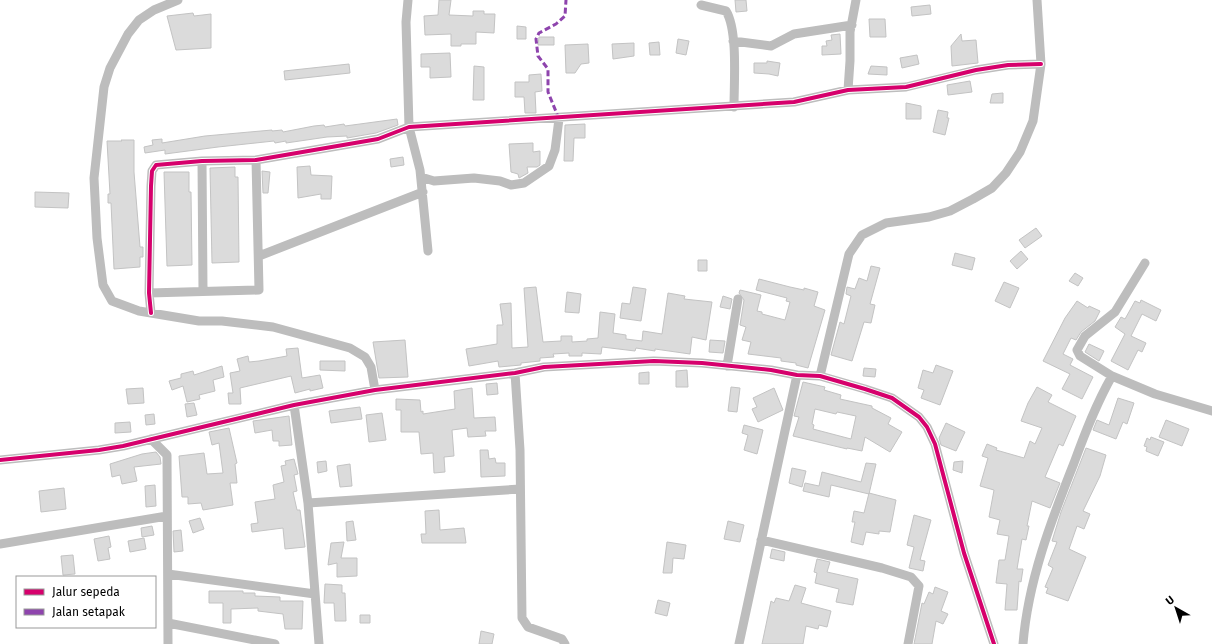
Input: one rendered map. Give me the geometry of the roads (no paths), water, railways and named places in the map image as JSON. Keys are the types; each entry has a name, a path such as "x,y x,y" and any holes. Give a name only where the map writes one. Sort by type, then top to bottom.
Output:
{"street":[{"path":"178,0 154,10 139,20 128,34 110,68 104,87 94,178 97,238 103,285 112,301 139,311 199,321 222,321 273,327 350,348 365,357 371,367 376,390"},
{"path":"408,0 406,37 409,127 421,177 428,251"},
{"path":"848,90 850,32 856,0"},
{"path":"820,376 843,275 849,254 856,243 868,232 886,223 929,217 950,211 992,188 1006,173 1020,152 1030,127 1041,64 1037,0"},
{"path":"701,5 726,11 729,16 733,41 734,107"},
{"path":"733,41 771,46 794,34 852,25"},
{"path":"151,313 149,293 152,171 156,165 202,161 256,160 378,139 409,127 794,102 848,90 906,87 976,70 1008,65 1041,64"},
{"path":"421,177 434,181 474,178 511,185 524,183 549,166 554,150 559,118"},
{"path":"149,293 203,290 259,290 256,160"},
{"path":"202,161 203,290"},
{"path":"259,256 423,192"},
{"path":"1145,263 1115,312 1085,336 1077,350 1080,356 1112,376 1154,394 1212,411"},
{"path":"727,366 738,299"},
{"path":"0,460 99,450 151,439 294,404 376,390 515,373 544,367 654,361 771,370 797,376 820,376 892,398 919,417 927,427 935,444 964,553 994,644"},
{"path":"515,373 518,405 522,618 528,627 562,639 565,644"},
{"path":"739,644 797,376"},
{"path":"1023,644 1033,582 1051,523 1090,420 1112,376"},
{"path":"294,404 308,503 319,644"},
{"path":"151,439 167,455 168,644"},
{"path":"308,503 520,489"},
{"path":"0,544 167,516"},
{"path":"761,540 882,568 911,577 919,586 908,644"},
{"path":"168,574 315,594"},
{"path":"168,623 275,644"}]}
